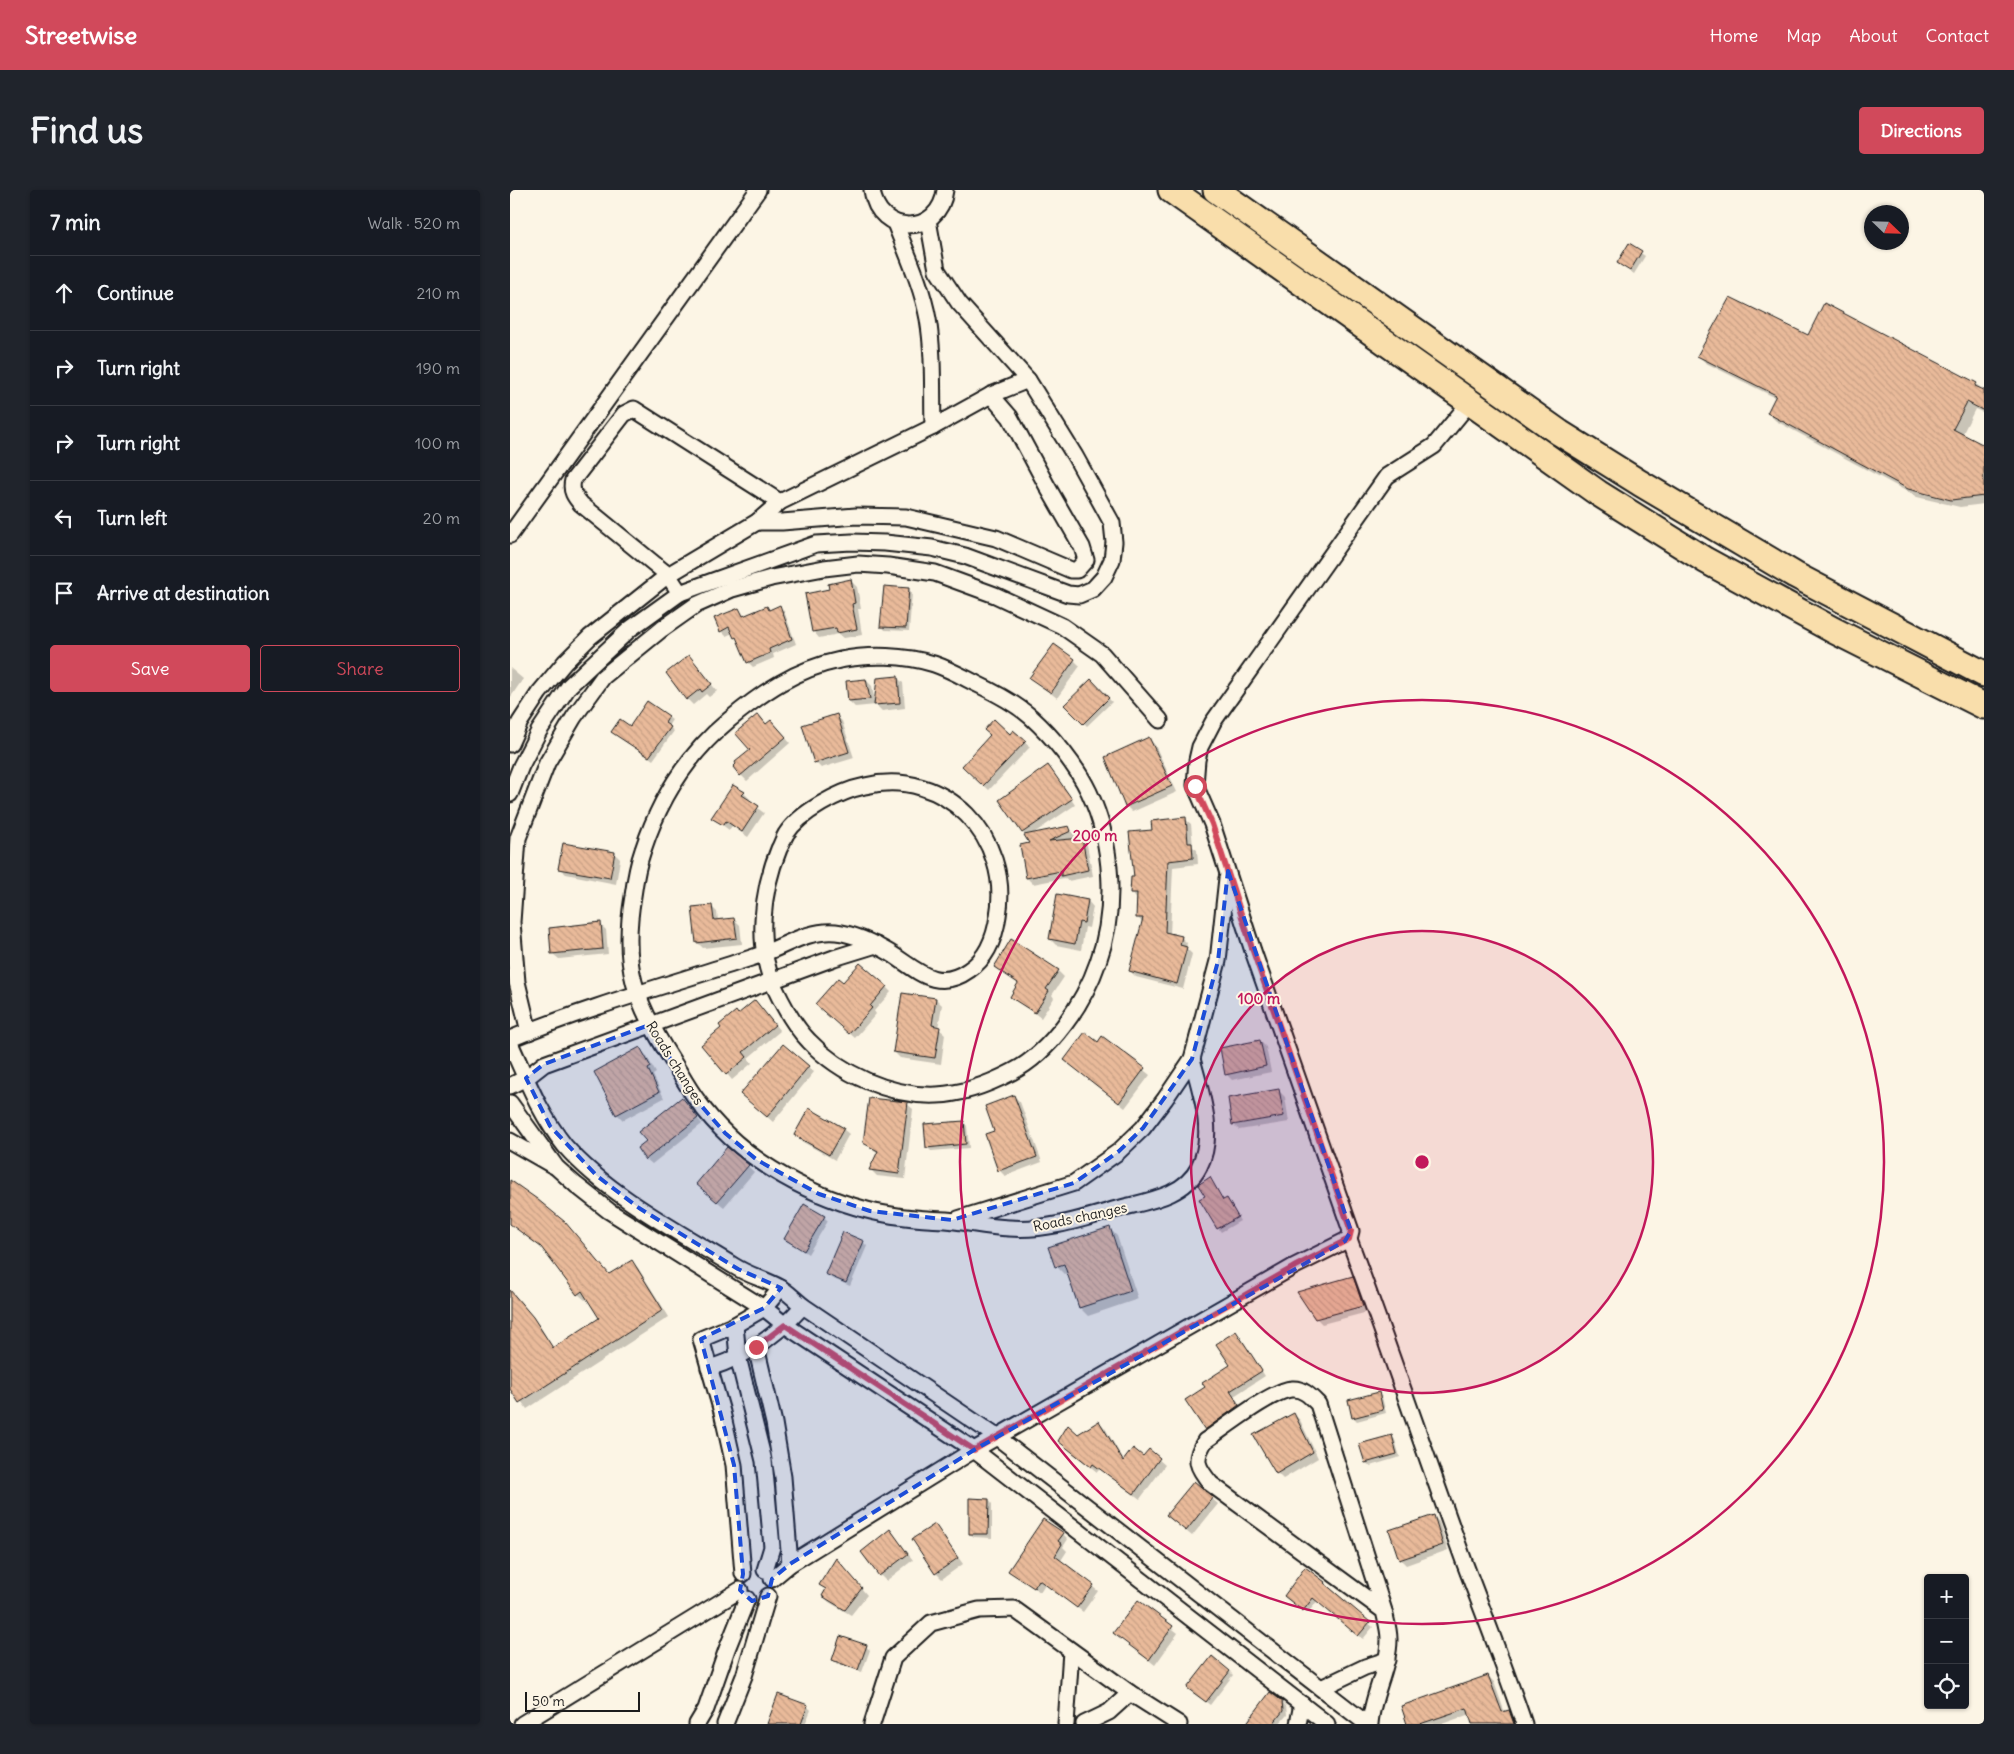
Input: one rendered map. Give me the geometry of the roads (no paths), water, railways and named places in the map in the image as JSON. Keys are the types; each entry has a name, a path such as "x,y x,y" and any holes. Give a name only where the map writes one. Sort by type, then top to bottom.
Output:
{"highway":[{"path":"1171,190 1598,493 1705,560 1833,630 1984,706"},
{"path":"1216,190 1560,433 1795,575 1984,674"}],"street":[{"path":"510,535 758,190"},
{"path":"872,190 873,199 878,210 886,218 895,223 912,225 928,220 937,212 942,203 945,190"},
{"path":"510,794 530,748 569,686 630,629 680,593 816,544 852,542 932,548 965,556 1001,568 1068,594 1078,595 1093,589 1104,577 1112,560 1114,542 1112,523 1075,456 1028,380 959,303 937,270 928,220"},
{"path":"895,223 922,294 928,319 932,353 933,427"},
{"path":"510,744 520,722 539,693 565,662 590,637 668,575 757,522 780,502 933,427 991,394 1028,380"},
{"path":"757,522 856,516 906,517 996,538 1070,570 1077,570 1086,560 1082,547 1010,417 991,394"},
{"path":"1470,402 1434,446 1388,476 1206,734 1197,760 1195,786 1212,824 1253,951 1351,1231 1349,1239 1524,1724"},
{"path":"680,593 668,575 581,504 573,494 571,486 573,480 624,414 634,409 780,502"},
{"path":"529,1032 517,982 512,922 518,838 543,771 574,717 603,677 662,629 696,605 732,589 763,580 824,568 858,564 935,573 995,594 1062,626 1102,654 1160,720"},
{"name":"Roads changes","path":"510,1041 546,1025 637,995 765,953 787,942 831,931 856,937 876,945 892,954 918,974 937,979 954,978 970,970 984,957 995,933 1001,906 996,862 983,833 955,804 929,788 897,782 861,786 809,811 786,833 772,866 765,895 765,953 772,982 805,1038 830,1058 864,1080 890,1088 937,1095 979,1087 1022,1067 1051,1042 1080,1001 1096,969 1106,935 1111,885 1103,831 1088,790 1062,750 1030,716 1003,696 932,663 893,656 845,659 806,669 777,683 745,706 711,735 683,767 656,816 641,854 628,926 629,969 637,995 650,1025 698,1102 725,1133 758,1160 818,1194 870,1211 922,1220 952,1220 1007,1228 1053,1226 1158,1198 1178,1190 1197,1171 1204,1156 1207,1138 1206,1118 1192,1059"},
{"path":"952,1220 1074,1183 1118,1152 1143,1128 1192,1059 1218,961 1228,872"},
{"path":"510,1086 526,1078 544,1064 834,958 876,945"},
{"path":"510,1041 537,1104 550,1126 566,1146 597,1176 639,1208 738,1268 781,1288 802,1306 998,1437 1368,1724 1387,1660 1390,1637 1384,1611 1318,1404 1307,1393 1292,1389 1273,1396 1205,1441 1198,1452 1197,1463 1211,1484 1384,1611"},
{"path":"510,1103 556,1167"},
{"path":"510,1141 556,1167 609,1210 764,1308 785,1325 974,1450 1327,1724"},
{"path":"768,1575 790,1564 974,1450 1294,1267 1349,1239"},
{"path":"768,1596 758,1601 744,1594 739,1584 743,1574 734,1465 701,1339 735,1325 764,1308 781,1288"},
{"path":"709,1368 738,1357 756,1347 785,1325 802,1306"},
{"path":"724,1724 744,1676 771,1591 768,1575 772,1547 764,1461 738,1357 735,1325"},
{"path":"756,1347 774,1423 783,1477 790,1564"},
{"path":"743,1574 753,1568 768,1575"},
{"path":"522,1724 744,1594"},
{"path":"697,1724 706,1709 744,1594"},
{"path":"877,1721 893,1658 931,1623 979,1610 1014,1609 1130,1693 1179,1724"},
{"path":"1066,1724 1072,1651"},
{"path":"1321,1688 1365,1667 1387,1660"},
{"path":"1084,1724 1109,1712 1130,1693"},
{"path":"1298,1724 1302,1704"}]}
